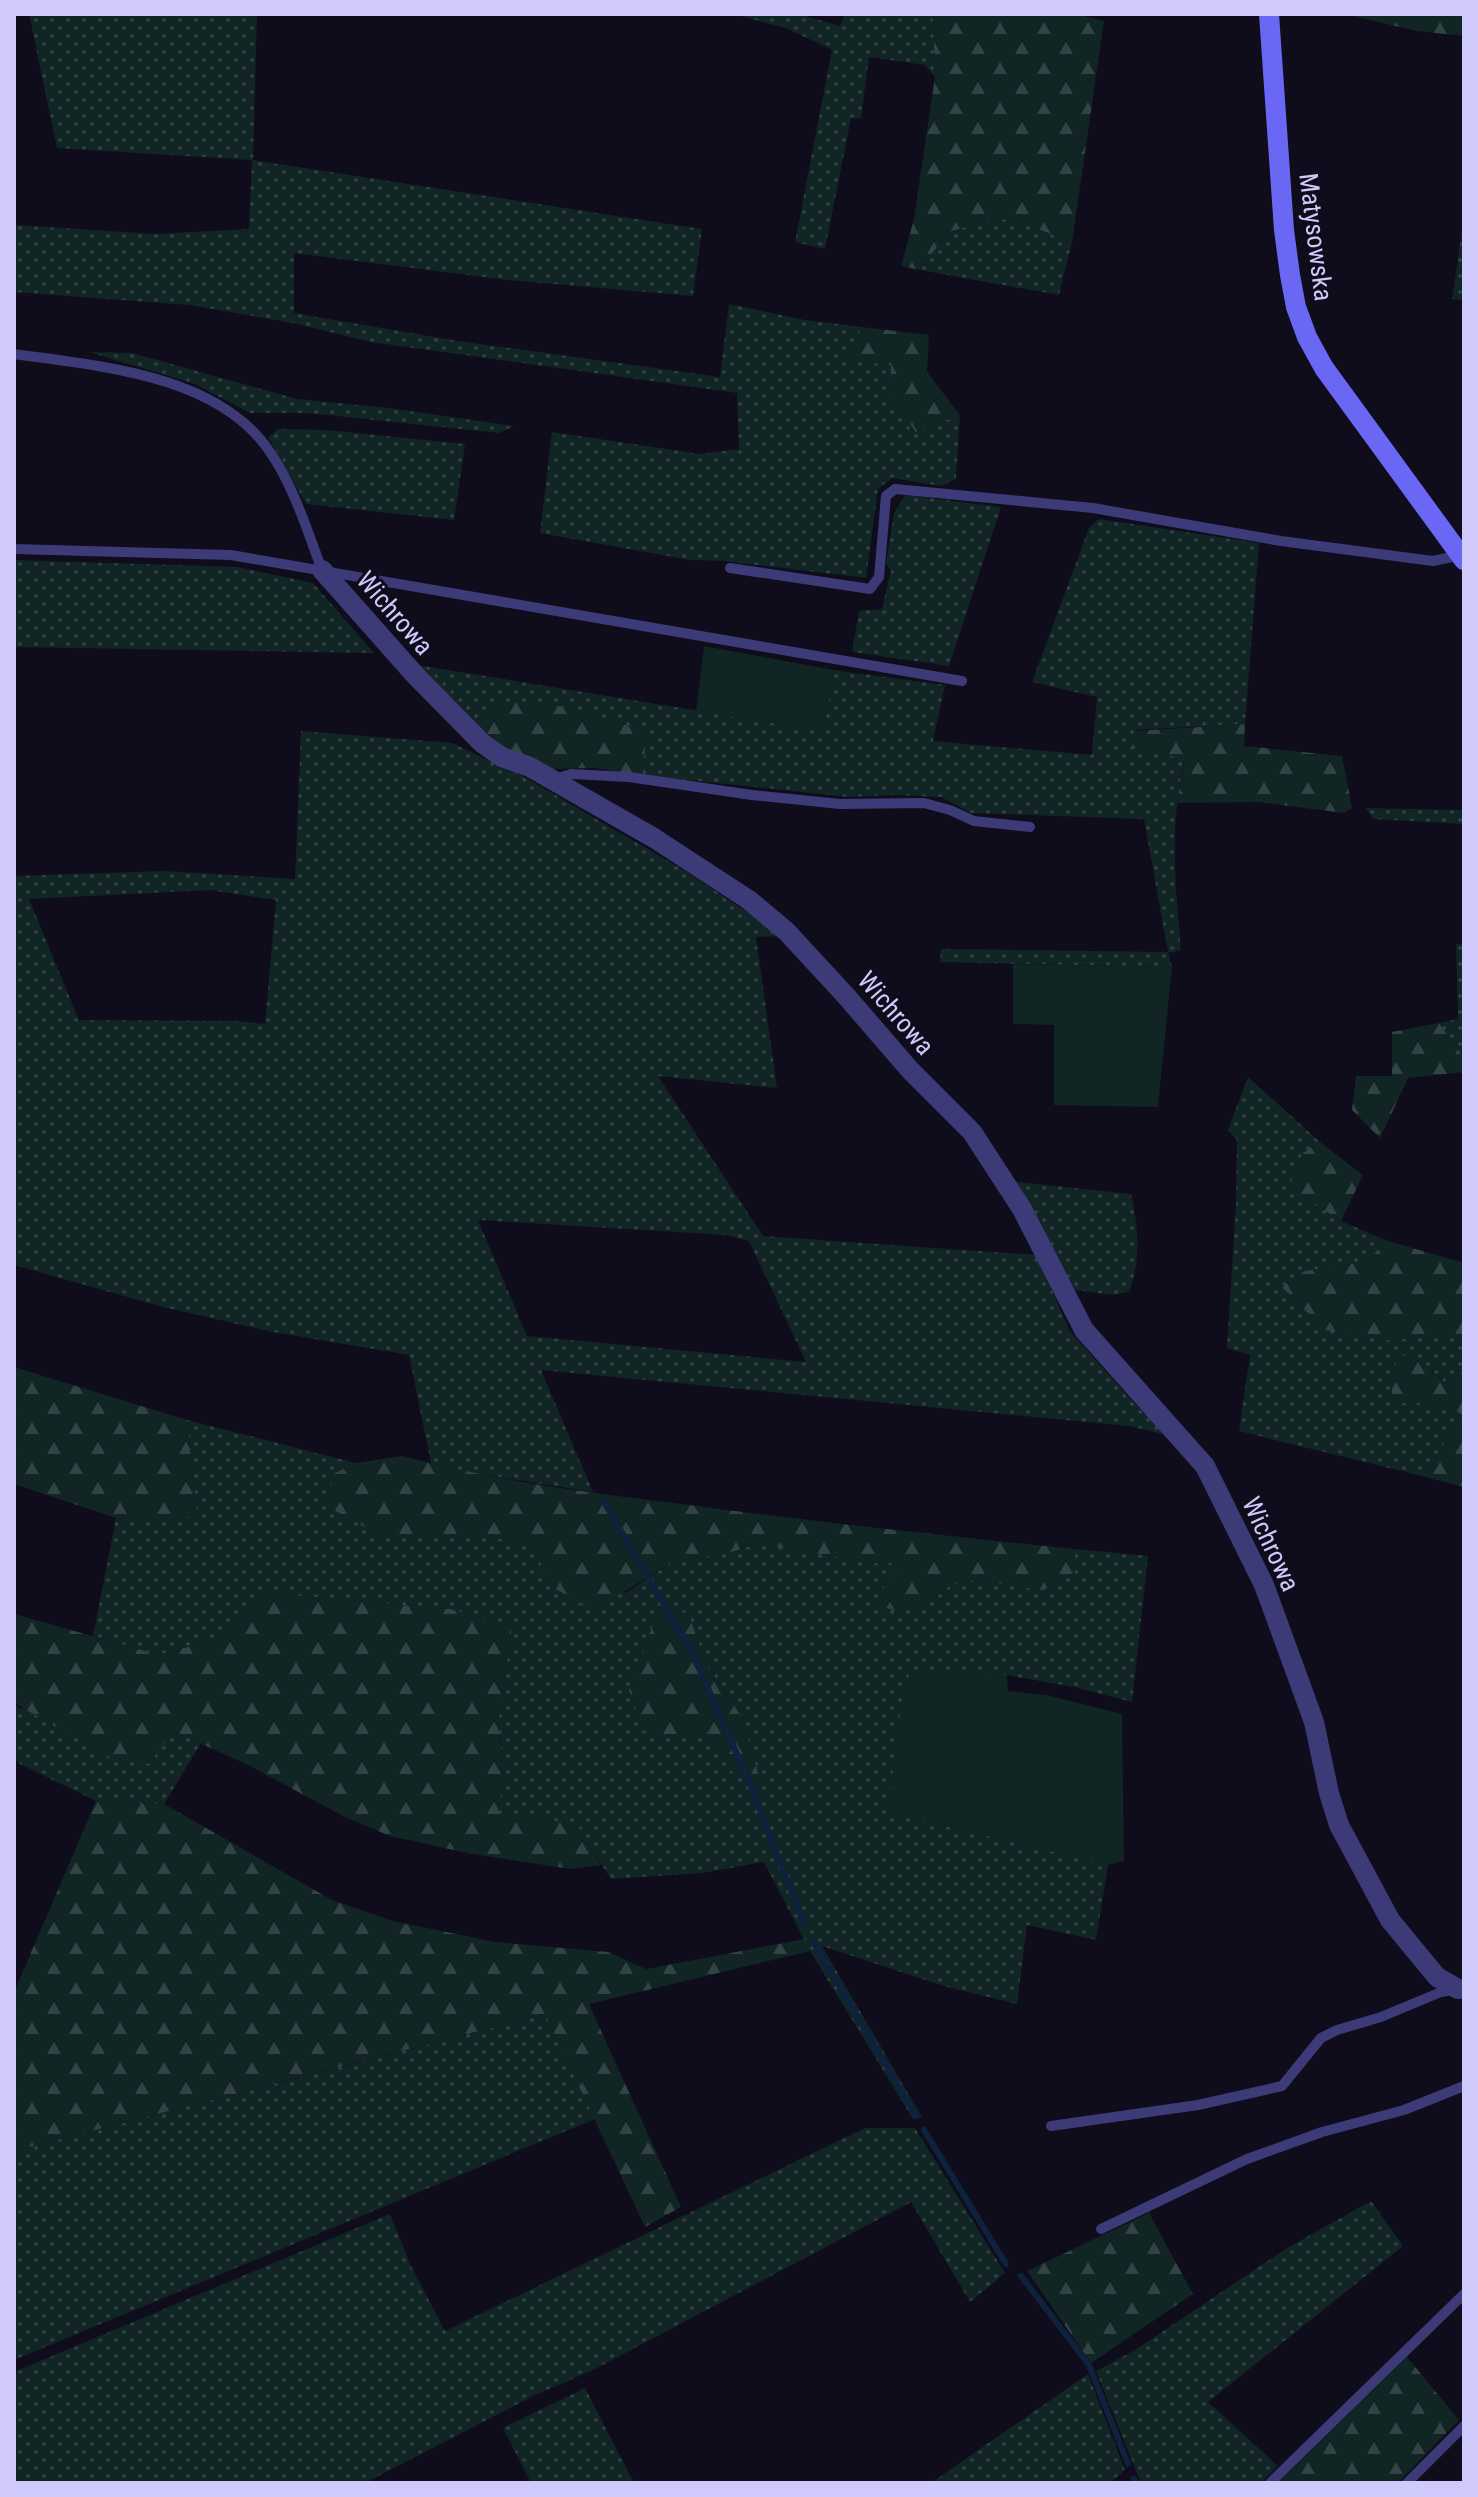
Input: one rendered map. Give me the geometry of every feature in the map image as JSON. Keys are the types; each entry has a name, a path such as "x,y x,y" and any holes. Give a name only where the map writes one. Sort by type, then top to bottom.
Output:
{"street":[{"name":"Matysowska","path":"1269,14 1284,230 1296,307 1307,337 1324,368 1463,558"},
{"name":"Wichrowa","path":"322,570 416,676 482,743 502,757 553,779 654,838 749,900 787,932 910,1070 972,1132 1022,1209 1084,1330 1205,1466 1264,1585 1314,1722 1339,1825 1390,1920 1437,1977 1461,1990"}],"lane":[{"name":"Wichrowa","path":"14,354 119,369 159,379 197,396 248,426 269,451 287,481 322,570"},
{"path":"730,568 870,589 879,577 886,496 895,489 1093,508 1281,541 1433,561 1463,558"},
{"path":"14,549 231,555 962,681"},
{"path":"553,779 571,774 629,777 840,804 924,803 974,821 1030,827"},
{"path":"1051,2126 1198,2105 1282,2086 1321,2038 1441,1992 1461,1990"},
{"path":"1101,2229 1247,2159 1322,2132 1404,2110 1464,2086"},
{"path":"1270,2483 1464,2294"},
{"path":"1407,2483 1464,2426"}],"green space":[{"path":"29,14 257,14 253,160 702,229 693,296 507,280 294,253 294,313 458,341 720,377 729,304 805,320 862,327 849,360 892,365 916,432 960,415 956,479 941,486 892,478 878,489 866,578 724,561 690,560 540,533 552,432 700,454 739,449 737,393 371,342 293,323 189,305 14,292 14,225 155,234 249,229 252,160 57,148"},
{"path":"733,14 798,14 840,26 844,14 933,14 935,77 925,65 869,57 861,118 851,118 825,249 795,242 832,50 786,28"},
{"path":"933,14 1076,14 1104,21 1072,242 1025,224 998,218 948,232 920,270 901,266 914,219 935,77"},
{"path":"1344,14 1464,14 1464,36 1417,31"},
{"path":"1464,217 1464,300 1452,299"},
{"path":"998,218 1025,224 1072,242 1059,295 920,270 948,232"},
{"path":"862,327 929,335 927,372 960,415 916,432 890,397 891,365 849,360"},
{"path":"89,352 132,353 297,399 389,408 514,426 499,433 308,413 250,413 195,384"},
{"path":"279,429 326,430 465,444 454,520 306,504 268,437"},
{"path":"905,495 1001,507 949,666 852,652 859,611 882,609 891,570 886,564 894,513"},
{"path":"1099,519 1259,543 1245,724 1135,730 1132,748 1185,758 1175,831 1181,950 1168,953 1172,967 940,962 941,949 1168,952 1144,819 971,813 941,797 848,797 642,775 646,732 477,726 417,665 823,731 834,670 945,685 933,741 1092,755 1097,697 1032,682 1089,528"},
{"path":"14,560 237,567 313,583 374,653 14,647"},
{"path":"704,646 834,670 823,731 696,711"},
{"path":"503,701 569,707 647,732 642,775 594,768 550,769 505,747 477,726"},
{"path":"1245,724 1244,746 1342,756 1352,808 1344,813 1258,802 1177,803 1185,759 1132,748 1135,731"},
{"path":"301,731 452,743 523,776 687,872 783,936 756,937 777,1088 658,1076 763,1236 1037,1255 1069,1330 1138,1407 1172,1436 1129,1426 541,1370 593,1492 461,1471 431,1463 409,1355 273,1332 163,1307 14,1265 14,876 165,871 295,879","holes":["210,890 276,900 265,1024 238,1021 79,1020 29,899","478,1220 726,1235 749,1241 806,1362 527,1336"]},
{"path":"1366,808 1464,810 1464,824 1373,819"},
{"path":"1456,944 1464,944 1464,1058 1439,1023 1458,1019"},
{"path":"1013,964 1172,967 1158,1107 1054,1105 1054,1025 1013,1024"},
{"path":"1439,1023 1464,1058 1464,1072 1408,1078 1380,1138 1352,1110 1356,1076 1392,1076 1392,1032"},
{"path":"1248,1077 1320,1142 1303,1153 1290,1187 1341,1221 1385,1240 1369,1261 1305,1271 1384,1340 1464,1336 1464,1371 1446,1384 1429,1367 1394,1401 1461,1412 1426,1477 1239,1431 1250,1355 1227,1348 1237,1140 1228,1130"},
{"path":"1320,1142 1363,1175 1341,1221 1289,1187 1303,1153"},
{"path":"1010,1181 1131,1194 1138,1244 1136,1268 1129,1292 1113,1295 1075,1290"},
{"path":"1385,1240 1464,1263 1464,1336 1384,1340 1325,1330 1281,1286 1305,1271 1369,1261"},
{"path":"1401,1354 1429,1367 1445,1384 1464,1371 1464,1487 1426,1477 1461,1412 1393,1401 1390,1373"},
{"path":"14,1367 187,1420 197,1517 116,1518 14,1484"},
{"path":"187,1420 356,1463 335,1473 379,1535 493,1537 535,1546 549,1585 625,1593 674,1561 725,1554 757,1544 902,1567 930,1603 949,1586 974,1580 1043,1590 1075,1573 1075,1549 1148,1556 1132,1702 1074,1687 1006,1675 888,1812 1108,1865 1096,1940 1027,1925 1017,2004 947,1987 822,1946 922,2117 913,2119 810,1951 764,1862 702,1873 611,1879 578,1828 533,1815 498,1813 503,1779 499,1715 512,1627 450,1609 265,1593 223,1637 159,1655 93,1636 116,1518 197,1516","holes":["688,1613 705,1662 743,1719 735,1776 708,1732 664,1736"]},
{"path":"402,1456 473,1473 581,1491 1075,1549 1075,1573 1043,1590 973,1580 949,1586 930,1603 902,1612 882,1607 879,1593 901,1567 757,1544 725,1554 674,1561 593,1611 549,1585 534,1546 493,1537 379,1535 334,1510 326,1498 335,1473 356,1463"},
{"path":"265,1593 450,1609 512,1627 499,1715 503,1779 498,1813 533,1815 579,1828 601,1865 571,1869 472,1854 390,1836 345,1817 248,1765 173,1731 149,1764 115,1760 14,1703 14,1614 159,1655 223,1637"},
{"path":"688,1612 705,1662 743,1719 761,1784 735,1776 708,1732 664,1736 644,1731 629,1690 656,1617"},
{"path":"911,1672 1007,1675 1008,1691 1046,1695 1122,1714 1124,1861 1108,1865 888,1812 904,1685"},
{"path":"14,1703 19,1708 172,1731 201,1743 164,1804 96,1801 20,1764 14,1756"},
{"path":"96,1801 164,1804 332,1900 393,1921 495,1942 608,1952 646,1969 805,1939 810,1951 589,2004 681,2207 645,2227 545,2014 14,2151 14,1992"},
{"path":"546,2014 595,2119 14,2360 14,2151"},
{"path":"865,2128 915,2128 1005,2273 970,2302 911,2202 593,2370 533,2396 365,2483 14,2483 14,2372 390,2214 410,2264 445,2331"},
{"path":"1371,2201 1403,2246 1208,2402 1278,2466 1260,2483 1141,2483 1096,2371 1135,2350 1287,2248"},
{"path":"1149,2213 1193,2294 1091,2363 1027,2271"},
{"path":"1407,2357 1459,2420 1398,2483 1278,2483"},
{"path":"1088,2374 1125,2470 1110,2483 931,2483"},
{"path":"585,2388 634,2483 531,2483 503,2428"}],"waterway":[{"path":"604,1502 692,1652 750,1784 804,1924"},
{"path":"814,1943 916,2116"},
{"path":"924,2130 1006,2264"},
{"path":"1021,2276 1089,2365 1128,2464"},
{"path":"1134,2479 1136,2483"}]}
